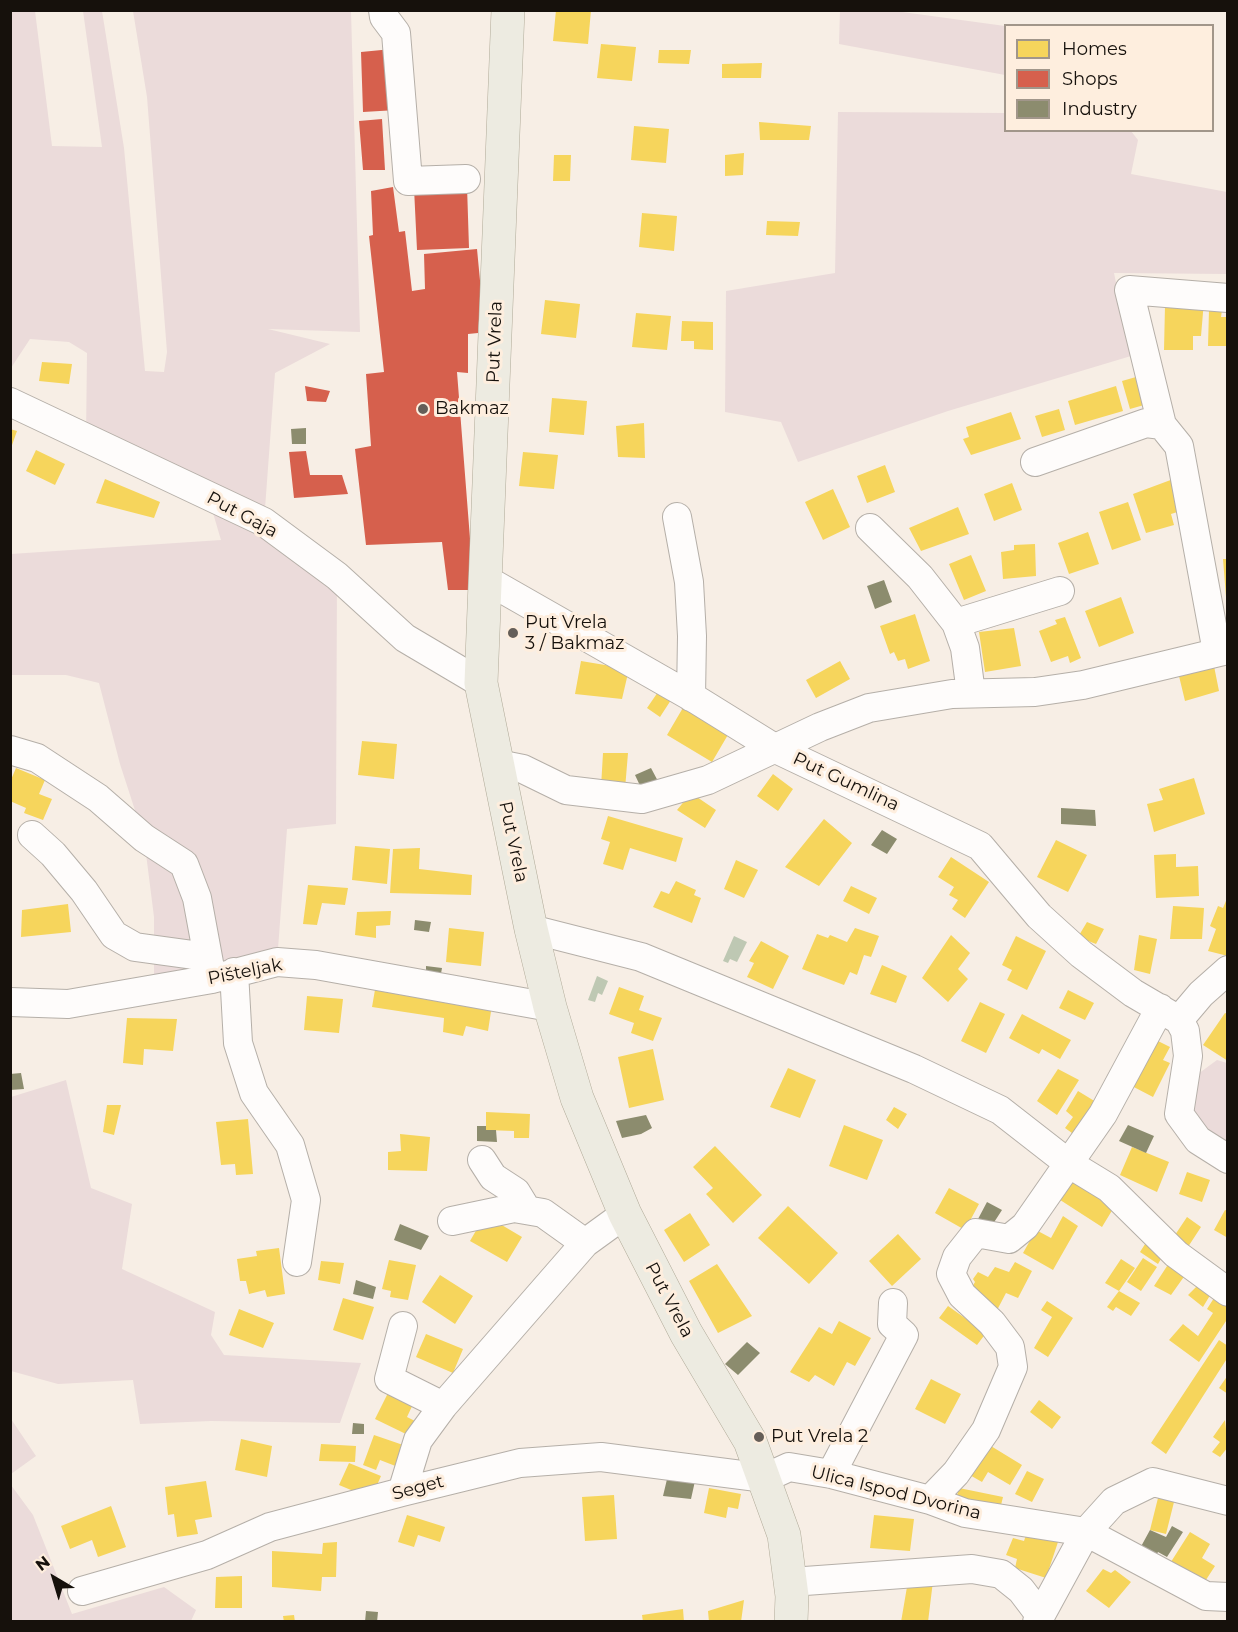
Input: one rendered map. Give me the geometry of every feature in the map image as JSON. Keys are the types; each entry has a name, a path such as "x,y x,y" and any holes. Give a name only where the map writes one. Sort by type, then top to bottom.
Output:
{"main road":[{"name":"Put Vrela","path":"508,10 481,682 531,928 550,1007 577,1098 624,1214 686,1333 750,1441 784,1535 791,1582 791,1622"}],"street":[{"path":"383,10 384,17 396,33 408,181 466,179"},
{"path":"498,764 523,769 566,790 642,799 708,780 869,708 971,693 1035,692 1083,685 1222,651 1179,446 1162,424 1129,290 1227,298"},
{"name":"Put Gaja","path":"10,402 264,522 337,576 405,638 481,682"},
{"path":"1035,462 1146,423 1162,424"},
{"path":"677,517 689,582 692,636 690,697"},
{"path":"870,528 920,577 956,623 966,648 971,693"},
{"name":"Put Gumlina","path":"485,579 776,749 980,846 1039,916 1064,939 1133,993 1169,1014"},
{"path":"956,623 1060,591"},
{"path":"10,750 36,758 98,798 144,838 184,864 197,898 254,1093 290,1145 306,1200 297,1262"},
{"path":"32,835 53,854 84,891 114,935 135,947 218,969"},
{"path":"531,928 641,957 915,1069 1000,1110 1068,1163 1109,1188 1176,1254 1227,1292"},
{"name":"Pišteljak","path":"10,1002 68,1004 218,969 278,962 316,964 550,1007"},
{"path":"930,1500 956,1473 986,1430 1013,1367 1010,1347 992,1323 962,1295 951,1274 957,1257 976,1233 1010,1239 1025,1226 1169,1014 1201,994 1227,970"},
{"path":"1169,1014 1185,1031 1188,1056 1179,1114 1198,1140 1227,1159"},
{"path":"482,1160 493,1177 516,1192 527,1210"},
{"path":"452,1221 514,1208 527,1210 543,1213 585,1244"},
{"path":"402,1492 418,1440 443,1406 585,1244 624,1214"},
{"path":"831,1474 904,1335 892,1324 893,1303"},
{"path":"403,1326 389,1379 443,1406"},
{"name":"Seget","path":"82,1591 207,1555 270,1527 520,1463 601,1457 765,1478"},
{"name":"Ulica Ispod Dvorina","path":"765,1478 789,1467 831,1474 930,1500 965,1513 1086,1532 1206,1596 1227,1597"},
{"path":"791,1582 972,1569 1001,1574 1021,1590 1039,1618 1086,1532 1114,1501 1153,1482 1227,1501"}],"shaded area":[{"path":"11,11 35,11 52,146 102,147 83,11 102,11 124,148 145,371 164,372 167,352 147,97 133,11 351,11 360,332 268,329 330,344 275,373 264,522 337,576 336,824 287,829 277,962 154,990 154,917 144,838 120,764 99,683 66,675 11,675 11,554 221,540 213,513 86,438 87,353 69,342 30,339 11,368"},
{"path":"840,11 895,11 1004,26 1004,75 839,44"},
{"path":"838,112 1004,113 1004,132 1132,132 1138,140 1131,174 1227,192 1227,274 1114,273 1131,356 948,411 798,462 781,422 725,412 726,291 835,273"},
{"path":"734,936 747,942 737,962 730,959 728,963 723,961"},
{"path":"597,976 608,981 602,995 598,993 595,1002 588,1000"},
{"path":"1217,1060 1227,1063 1227,1159 1198,1140 1183,1085"},
{"path":"66,1080 91,1188 132,1204 122,1269 215,1312 211,1335 224,1355 361,1363 340,1423 211,1421 140,1424 133,1380 58,1384 11,1371 11,1097"},
{"path":"11,1419 36,1456 10,1474"},
{"path":"11,1485 33,1515 72,1614 164,1587 196,1610 191,1621 11,1621"}],"building: Homes":[{"path":"556,10 591,10 588,44 553,41"},
{"path":"601,44 636,47 632,81 597,78"},
{"path":"659,50 691,50 689,64 658,63"},
{"path":"762,63 761,78 722,78 722,64"},
{"path":"759,122 811,126 809,140 760,140"},
{"path":"634,126 669,129 666,163 631,160"},
{"path":"744,153 743,175 725,176 725,155"},
{"path":"554,155 571,155 570,181 553,181"},
{"path":"642,213 677,216 674,251 639,247"},
{"path":"767,221 800,222 798,236 766,235"},
{"path":"545,300 580,304 576,338 541,334"},
{"path":"1204,301 1201,336 1193,336 1193,350 1164,350 1165,306"},
{"path":"1209,310 1222,310 1221,317 1228,317 1228,346 1208,346"},
{"path":"636,313 671,316 667,350 632,347"},
{"path":"682,321 713,322 713,350 694,349 694,341 681,341"},
{"path":"42,362 72,364 69,384 39,381"},
{"path":"1136,377 1144,405 1130,409 1122,381"},
{"path":"1116,386 1123,411 1075,425 1068,401"},
{"path":"552,398 587,401 584,435 549,432"},
{"path":"1059,409 1065,430 1042,437 1035,416"},
{"path":"1011,412 1021,439 971,455 963,439 969,437 966,427"},
{"path":"644,423 645,458 618,457 616,426"},
{"path":"10,429 17,431 11,448 10,448"},
{"path":"36,450 65,464 55,485 26,471"},
{"path":"523,452 558,455 554,489 519,486"},
{"path":"885,465 895,492 867,503 857,476"},
{"path":"1176,478 1187,509 1171,514 1174,525 1146,533 1133,494"},
{"path":"105,479 160,502 154,518 96,503"},
{"path":"1012,483 1022,510 994,521 984,494"},
{"path":"833,489 850,527 823,540 805,502"},
{"path":"1128,502 1141,540 1112,550 1099,512"},
{"path":"958,507 969,534 921,551 909,528"},
{"path":"1088,532 1099,564 1069,574 1058,543"},
{"path":"1035,544 1036,576 1003,579 1001,552 1014,550 1014,545"},
{"path":"971,555 986,591 964,600 949,564"},
{"path":"1223,559 1228,559 1228,597 1226,597"},
{"path":"1121,597 1134,633 1099,647 1085,611"},
{"path":"915,614 930,661 908,669 905,659 898,661 894,652 890,654 880,626"},
{"path":"1065,617 1081,658 1070,663 1068,656 1051,662 1039,631 1057,624 1055,620"},
{"path":"1014,628 1021,666 985,672 979,632"},
{"path":"581,661 629,669 622,699 575,694"},
{"path":"840,661 850,679 816,698 806,680"},
{"path":"1214,666 1219,691 1185,701 1179,676"},
{"path":"658,692 671,700 660,717 647,708"},
{"path":"684,706 729,733 712,762 667,735"},
{"path":"362,741 397,744 394,779 358,775"},
{"path":"603,753 628,753 625,789 601,787"},
{"path":"16,768 45,780 39,794 52,799 43,820 24,813 26,808 10,801 10,782"},
{"path":"773,774 793,789 778,811 757,796"},
{"path":"1194,778 1205,814 1154,832 1147,804 1163,800 1159,789"},
{"path":"691,793 716,810 705,828 677,810"},
{"path":"608,816 683,838 676,862 630,848 623,870 603,864 610,842 601,839"},
{"path":"824,819 852,843 819,886 785,867"},
{"path":"1056,840 1087,855 1068,892 1037,877"},
{"path":"355,846 390,849 387,884 352,880"},
{"path":"420,848 419,869 472,875 471,895 390,893 393,849"},
{"path":"1176,854 1176,867 1198,866 1199,896 1156,898 1154,855"},
{"path":"951,857 989,882 965,918 952,909 958,900 949,895 954,887 938,877"},
{"path":"736,860 758,870 744,898 724,889"},
{"path":"676,881 696,890 694,895 701,898 692,923 653,907 661,891 669,894"},
{"path":"308,885 348,888 345,905 322,903 317,925 303,924"},
{"path":"851,886 877,898 869,914 843,901"},
{"path":"1228,896 1228,956 1208,951 1216,929 1210,926 1218,906 1223,908"},
{"path":"68,904 71,932 21,937 22,910"},
{"path":"1173,906 1204,908 1202,939 1170,939"},
{"path":"391,911 390,925 376,926 376,938 355,935 357,912"},
{"path":"1087,922 1104,929 1096,944 1078,937"},
{"path":"449,928 484,932 481,966 446,962"},
{"path":"855,928 879,936 871,957 864,955 857,975 850,972 844,985 802,969 817,934 828,938 830,935 847,942"},
{"path":"951,935 970,953 958,969 968,979 948,1002 922,978"},
{"path":"1139,935 1157,939 1150,974 1134,970"},
{"path":"1016,936 1046,951 1027,990 1007,980 1012,970 1002,965"},
{"path":"761,941 789,956 773,989 747,977 754,963 749,961"},
{"path":"882,965 907,976 896,1003 870,994"},
{"path":"376,984 492,1005 488,1031 466,1026 463,1036 443,1032 444,1018 372,1007"},
{"path":"619,987 644,996 639,1010 662,1018 653,1041 631,1033 634,1023 609,1014"},
{"path":"1068,990 1094,1003 1085,1020 1059,1008"},
{"path":"307,996 343,999 339,1033 304,1030"},
{"path":"980,1002 1005,1014 986,1053 961,1041"},
{"path":"1225,1013 1228,1014 1228,1061 1203,1045"},
{"path":"1022,1014 1071,1040 1060,1059 1042,1049 1039,1054 1009,1038"},
{"path":"127,1018 177,1019 173,1051 144,1049 143,1065 123,1063"},
{"path":"1152,1038 1170,1047 1163,1060 1170,1063 1153,1097 1128,1084"},
{"path":"653,1049 664,1100 629,1108 618,1057"},
{"path":"788,1068 816,1080 800,1118 770,1107"},
{"path":"1058,1069 1079,1080 1057,1115 1037,1101"},
{"path":"1078,1091 1101,1105 1079,1138 1065,1128 1073,1117 1066,1111"},
{"path":"107,1105 121,1105 114,1135 103,1132"},
{"path":"894,1107 907,1114 898,1129 886,1120"},
{"path":"486,1112 530,1114 529,1138 514,1138 514,1131 486,1130"},
{"path":"248,1119 253,1174 236,1175 235,1164 221,1165 216,1122"},
{"path":"844,1125 883,1140 867,1180 829,1166"},
{"path":"400,1134 430,1137 427,1171 388,1170 388,1152 401,1151"},
{"path":"715,1146 762,1195 733,1223 706,1194 713,1188 693,1167"},
{"path":"1132,1147 1169,1162 1157,1192 1120,1175"},
{"path":"1187,1172 1210,1180 1202,1202 1179,1194"},
{"path":"1068,1174 1116,1204 1102,1227 1054,1196"},
{"path":"949,1188 979,1204 965,1230 935,1213"},
{"path":"788,1206 838,1253 809,1284 758,1238"},
{"path":"1225,1210 1228,1211 1228,1238 1214,1230"},
{"path":"690,1213 710,1245 684,1262 664,1230"},
{"path":"1063,1216 1078,1226 1053,1270 1023,1253 1036,1230 1051,1238"},
{"path":"1187,1217 1201,1227 1186,1250 1171,1241"},
{"path":"495,1221 522,1237 507,1262 470,1241 481,1222 491,1228"},
{"path":"898,1234 921,1259 892,1286 869,1261"},
{"path":"1147,1241 1165,1252 1158,1264 1140,1252"},
{"path":"279,1248 285,1294 267,1297 265,1290 249,1294 246,1281 240,1281 237,1259 257,1256 256,1251"},
{"path":"1143,1258 1157,1267 1141,1291 1127,1282"},
{"path":"1121,1259 1135,1268 1119,1291 1105,1283"},
{"path":"389,1260 416,1265 408,1300 390,1297 391,1291 382,1289"},
{"path":"1171,1260 1188,1271 1171,1295 1154,1286"},
{"path":"321,1261 344,1263 340,1284 318,1280"},
{"path":"1015,1262 1032,1271 1018,1298 1006,1293 995,1314 969,1292 975,1282 973,1279 978,1272 988,1277 995,1267 1009,1272"},
{"path":"717,1264 752,1316 718,1333 689,1281"},
{"path":"440,1275 473,1296 455,1324 422,1302"},
{"path":"1200,1283 1212,1292 1203,1307 1188,1295"},
{"path":"1119,1291 1140,1303 1131,1316 1116,1307 1113,1311 1107,1307"},
{"path":"343,1298 374,1307 363,1340 333,1330"},
{"path":"1214,1298 1228,1306 1228,1318 1199,1362 1169,1340 1183,1324 1198,1336 1213,1313 1207,1309"},
{"path":"1047,1301 1073,1318 1048,1357 1034,1348 1052,1317 1041,1310"},
{"path":"948,1306 986,1333 977,1345 939,1318"},
{"path":"239,1309 274,1323 263,1348 229,1335"},
{"path":"839,1321 871,1338 855,1366 847,1362 834,1386 815,1375 809,1382 790,1372 819,1327 832,1334"},
{"path":"426,1334 463,1349 453,1373 416,1357"},
{"path":"1219,1340 1228,1346 1228,1357 1166,1454 1151,1443"},
{"path":"1228,1375 1228,1394 1219,1388"},
{"path":"931,1379 961,1394 945,1424 915,1409"},
{"path":"389,1391 414,1402 407,1417 415,1421 408,1435 375,1419"},
{"path":"1039,1400 1061,1417 1052,1429 1030,1412"},
{"path":"1225,1420 1228,1447 1220,1457 1212,1452 1220,1442 1213,1437"},
{"path":"374,1435 406,1446 398,1467 380,1460 376,1470 363,1465"},
{"path":"241,1439 272,1446 267,1477 235,1470"},
{"path":"986,1443 1022,1465 1010,1485 988,1472 982,1482 968,1474"},
{"path":"321,1444 356,1446 355,1462 319,1461"},
{"path":"349,1463 381,1476 374,1492 363,1495 339,1485"},
{"path":"1027,1471 1044,1479 1032,1502 1015,1494"},
{"path":"206,1481 212,1517 195,1520 198,1534 177,1537 174,1514 168,1515 165,1487"},
{"path":"709,1488 741,1494 738,1509 728,1507 726,1518 704,1513"},
{"path":"959,1488 1003,1497 999,1513 955,1503"},
{"path":"1159,1494 1175,1498 1166,1534 1150,1530"},
{"path":"614,1495 617,1539 585,1541 582,1497"},
{"path":"111,1506 126,1547 98,1557 92,1540 70,1549 61,1526"},
{"path":"407,1515 445,1527 440,1542 418,1535 414,1547 398,1542"},
{"path":"874,1515 914,1519 910,1551 870,1548"},
{"path":"1190,1532 1210,1544 1202,1558 1215,1566 1202,1586 1169,1565"},
{"path":"1026,1535 1058,1542 1046,1578 1015,1568 1017,1559 1006,1555 1013,1538 1024,1541"},
{"path":"337,1542 336,1577 322,1577 321,1591 272,1587 272,1551 322,1554 323,1543"},
{"path":"1103,1569 1111,1573 1115,1570 1131,1582 1109,1608 1086,1591"},
{"path":"242,1576 242,1608 215,1608 216,1577"},
{"path":"908,1581 933,1581 928,1622 901,1622"},
{"path":"744,1600 741,1622 709,1622 708,1611"},
{"path":"683,1609 684,1622 643,1622 642,1615"},
{"path":"294,1615 295,1622 284,1622 283,1616"}],"building: Shops":[{"path":"392,49 397,110 363,112 361,52"},
{"path":"382,119 385,170 363,170 359,121"},
{"path":"467,186 469,248 417,250 414,188"},
{"name":"Bakmaz","path":"393,187 399,232 405,231 412,291 425,289 424,254 477,249 481,291 478,333 468,334 468,373 457,372 474,590 448,590 442,542 366,545 355,449 371,446 366,374 384,372 369,236 373,235 371,191"},
{"path":"305,386 330,391 326,402 307,401"},
{"path":"306,451 310,475 342,475 348,494 294,498 289,452"}],"building: Industry":[{"path":"306,428 306,444 292,444 291,429"},
{"path":"884,580 892,602 875,609 867,586"},
{"path":"651,768 660,785 643,792 635,775"},
{"path":"1061,808 1095,810 1096,826 1061,824"},
{"path":"882,830 897,839 887,854 871,845"},
{"path":"415,920 431,922 429,932 414,930"},
{"path":"426,966 442,968 440,979 426,977"},
{"path":"21,1073 24,1089 10,1090 10,1074"},
{"path":"646,1115 652,1128 641,1134 622,1138 616,1121"},
{"path":"1128,1125 1154,1136 1146,1153 1119,1141"},
{"path":"477,1126 486,1126 486,1130 496,1130 497,1142 477,1141"},
{"path":"987,1202 1002,1210 991,1227 978,1219"},
{"path":"400,1224 429,1236 421,1250 394,1240"},
{"path":"356,1280 376,1287 373,1299 353,1294"},
{"path":"747,1342 760,1353 738,1375 725,1364"},
{"path":"353,1423 364,1424 364,1434 352,1434"},
{"path":"668,1475 695,1481 691,1499 663,1496"},
{"path":"1172,1526 1183,1532 1167,1557 1158,1552 1154,1559 1138,1552 1150,1530 1166,1537"},
{"path":"366,1611 378,1612 377,1622 365,1622"}],"place":[{"name":"Bakmaz","path":"423,409"},
{"name":"Put Vrela 3 / Bakmaz","path":"513,633"},
{"name":"Put Vrela 2","path":"759,1437"}]}
